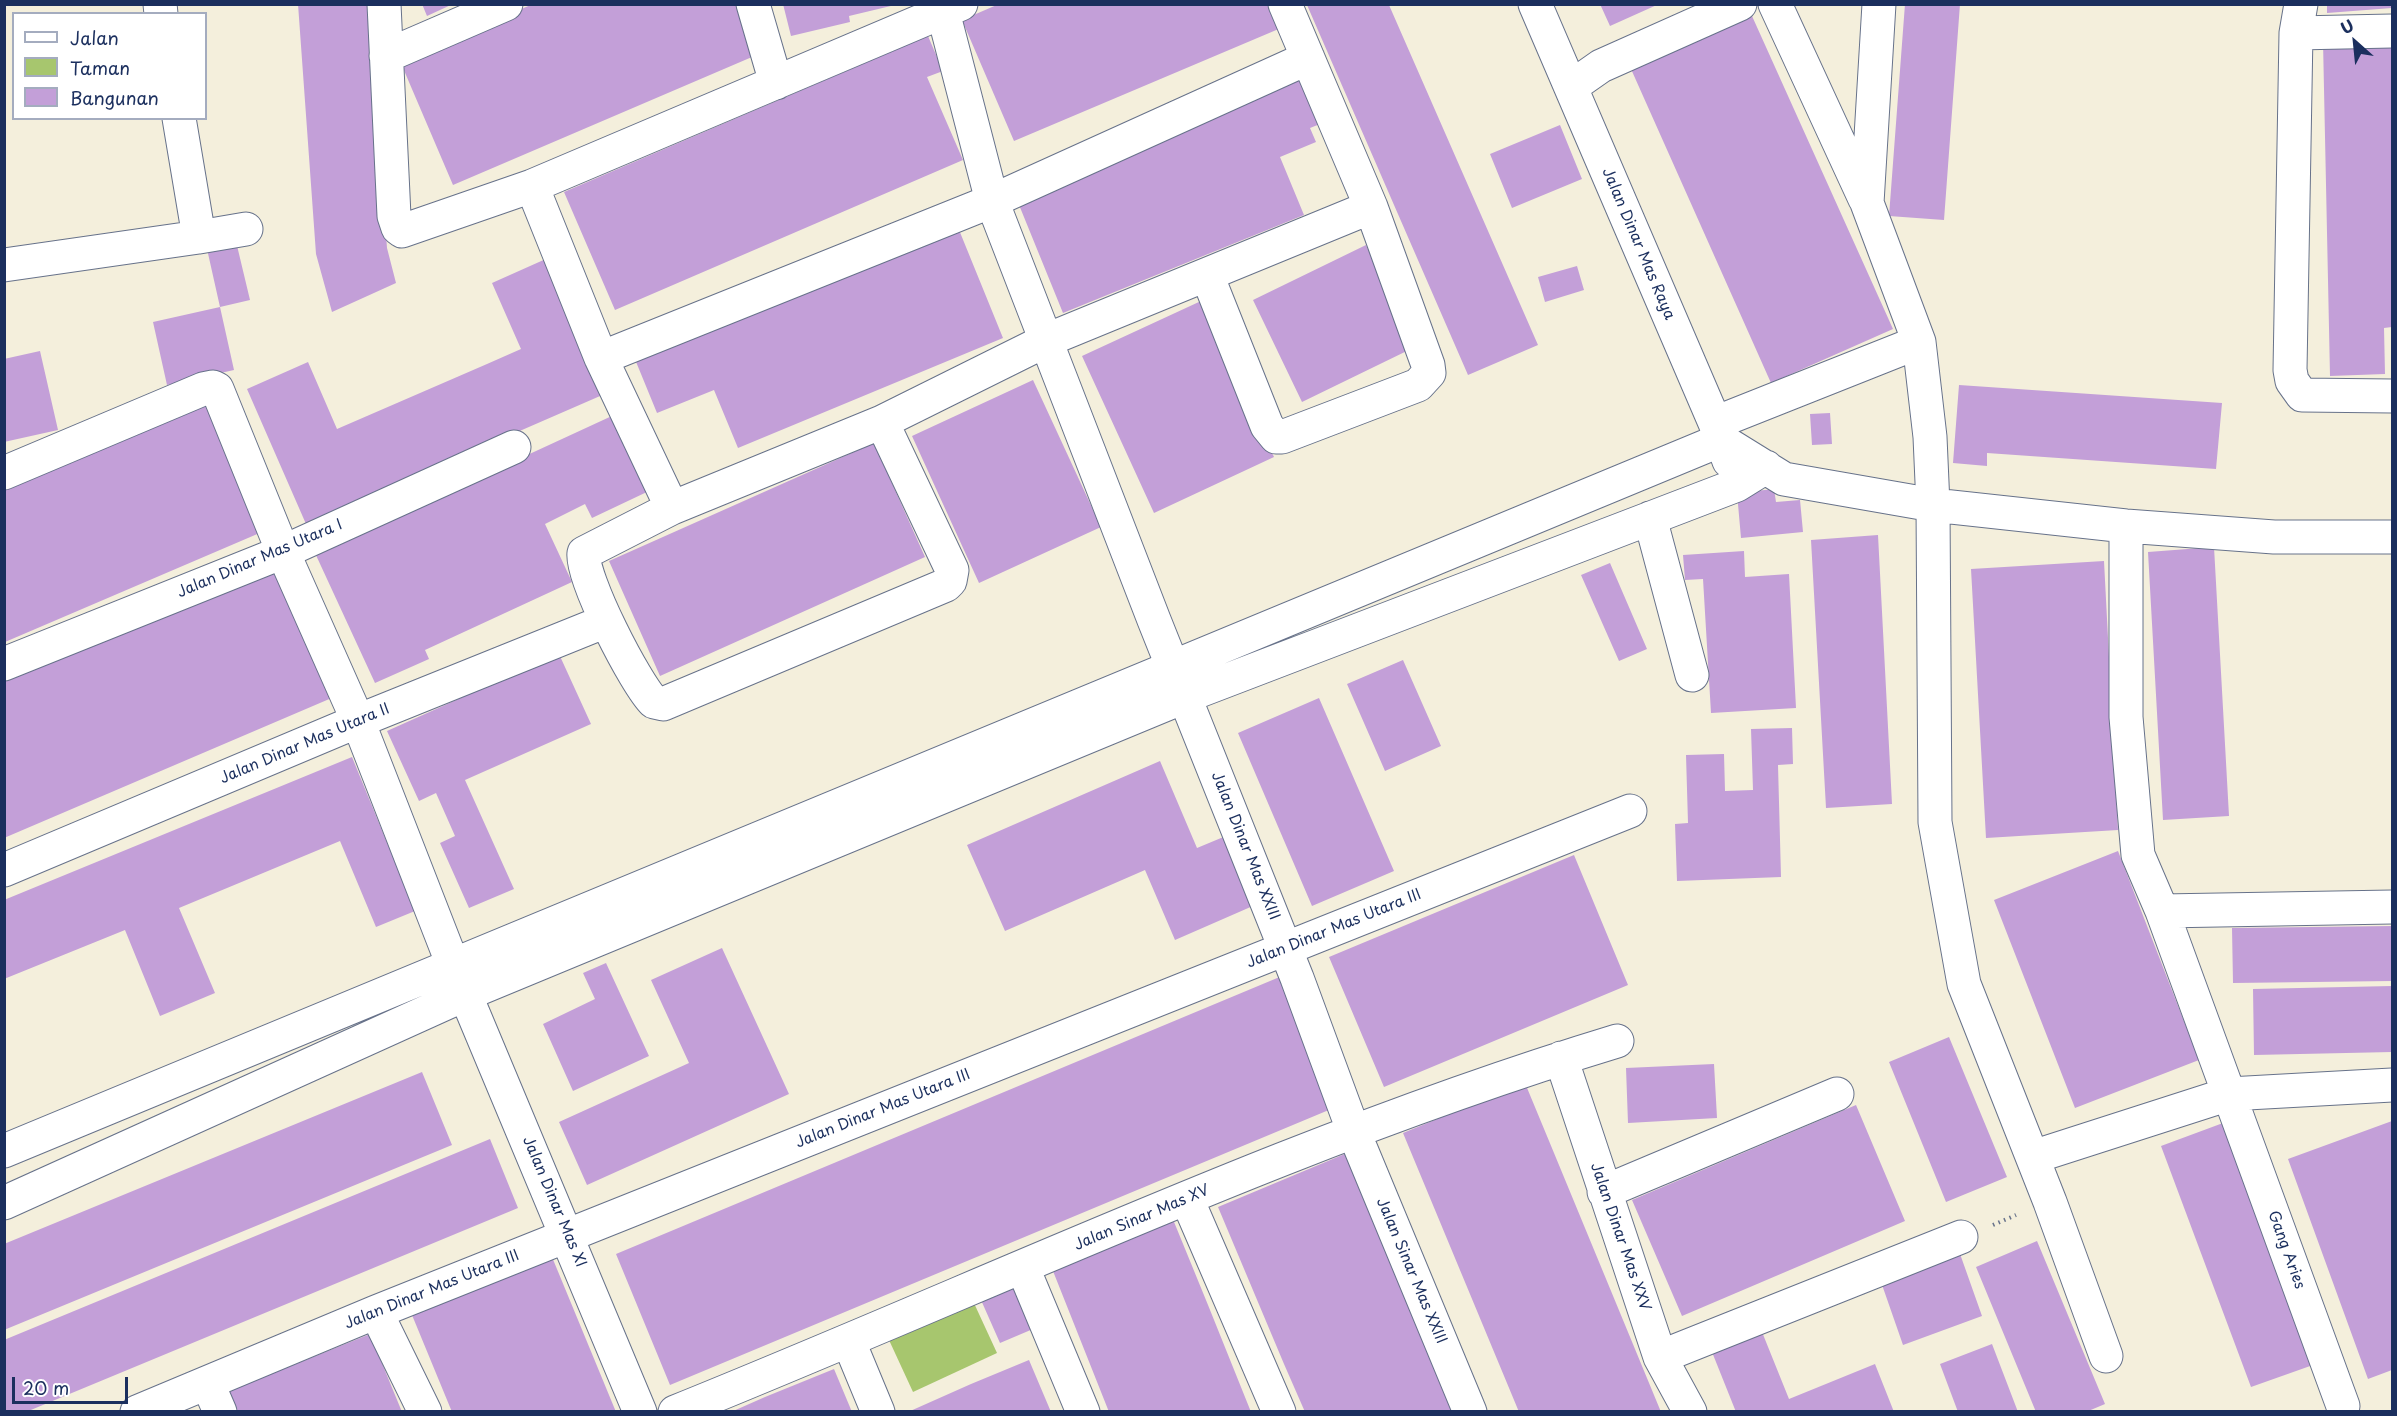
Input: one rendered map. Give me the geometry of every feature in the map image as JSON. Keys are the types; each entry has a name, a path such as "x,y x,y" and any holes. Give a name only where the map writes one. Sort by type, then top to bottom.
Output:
{"street":[{"path":"384,4 394,216 398,228 402,231 532,186 949,7"},
{"path":"386,56 506,4"},
{"path":"753,4 776,83"},
{"path":"1207,275 1268,426 1276,436 1282,437 1418,385 1429,373 1371,207 1286,4"},
{"name":"Jalan Dinar Mas Raya","path":"1535,4 1718,432 1737,485"},
{"path":"1571,87 1601,66 1740,4"},
{"path":"1775,4 1867,202 1919,342 1930,437 1933,505 1935,822 1964,984 2033,1157 2106,1356"},
{"path":"1867,202 1879,4"},
{"name":"Jalan Dinar Mas XXIII","path":"949,7 992,201 1154,620 1174,665 1285,948 1353,1130"},
{"path":"2392,31 2299,19 2290,370 2292,381 2302,395 2392,396"},
{"path":"601,358 992,201 1308,58"},
{"path":"179,120 200,237"},
{"path":"532,186 601,358 672,508"},
{"path":"882,422 952,570 950,581 946,585 663,704 650,698 606,621 583,555 587,549 672,508 882,422 1047,340 1371,207"},
{"path":"4,265 246,229"},
{"path":"4,1151 1174,665 1718,432 1919,342"},
{"name":"Jalan Dinar Mas XI","path":"4,473 215,388 283,552 358,721 453,965 568,1235 640,1412"},
{"path":"1718,432 1784,479 1933,505 2126,526 2274,537 2392,537"},
{"name":"Jalan Dinar Mas Utara I","path":"4,664 283,552 514,447"},
{"path":"4,1203 466,994 1186,696 1737,485 1766,467"},
{"path":"1650,518 1692,675"},
{"name":"Gang Aries","path":"2126,526 2126,717 2138,855 2162,911 2343,1406"},
{"name":"Jalan Dinar Mas Utara II","path":"4,870 358,721 606,621"},
{"name":"Jalan Dinar Mas Utara III","path":"137,1412 214,1398 376,1312 1630,810"},
{"path":"2162,911 2392,908"},
{"name":"Jalan Sinar Mas XV","path":"675,1412 849,1342 1353,1130 1560,1058 1617,1041"},
{"name":"Jalan Dinar Mas XXV","path":"1560,1058 1660,1357 1690,1412"},
{"path":"2033,1157 2229,1094 2392,1085"},
{"path":"1604,1191 1837,1094"},
{"name":"Jalan Sinar Mas XXIII","path":"1353,1130 1470,1412"},
{"path":"1187,1199 1279,1412"},
{"path":"1660,1357 1961,1237"},
{"path":"1023,1268 1083,1412"},
{"path":"376,1312 425,1412"},
{"path":"849,1342 878,1412"}],"path":[{"path":"1961,1237 2050,1202"}],"green space":[{"path":"973,1301 997,1353 913,1392 889,1340"}],"building":[{"path":"298,4 369,4 387,248 396,283 332,312 316,254"},
{"path":"422,4 453,4 427,16"},
{"path":"533,4 738,4 759,54 453,185 400,61"},
{"path":"783,4 895,5 849,16 850,22 791,36"},
{"path":"999,4 1271,4 1281,28 1014,141 962,20"},
{"path":"1600,4 1659,4 1610,26"},
{"path":"1905,4 1960,4 1944,220 1889,216"},
{"path":"2327,4 2392,4 2392,8 2327,13"},
{"path":"1307,5 1389,5 1538,345 1468,375"},
{"path":"1752,16 1893,329 1771,383 1631,69"},
{"path":"928,36 943,71 927,77 963,160 615,310 564,192"},
{"path":"2392,40 2392,327 2384,328 2385,374 2330,376 2323,41"},
{"path":"1305,76 1325,122 1310,128 1316,142 1280,157 1304,215 1063,313 1015,195"},
{"path":"1560,125 1582,179 1512,208 1490,154"},
{"path":"955,220 1003,338 738,448 714,390 657,413 632,352"},
{"path":"234,233 250,300 220,307 205,240"},
{"path":"1366,245 1415,347 1302,402 1253,300"},
{"path":"548,258 607,393 306,524 247,389 308,362 337,429 487,364 521,349 492,283"},
{"path":"1577,266 1584,290 1545,302 1538,277"},
{"path":"1201,301 1274,457 1154,513 1082,356"},
{"path":"220,307 234,370 167,385 153,322"},
{"path":"40,351 58,430 4,442 4,359"},
{"path":"1033,380 1101,527 979,583 912,436"},
{"path":"1959,385 2222,403 2216,469 1987,453 1987,466 1953,463"},
{"path":"205,401 262,532 5,642 5,487"},
{"path":"1830,413 1832,444 1812,445 1810,414"},
{"path":"614,415 649,491 592,518 585,504 545,524 572,582 425,650 429,659 375,683 315,553"},
{"path":"874,443 925,557 660,676 609,561"},
{"path":"1774,489 1776,502 1800,500 1803,532 1741,538 1737,493"},
{"path":"1878,535 1892,804 1826,808 1811,540"},
{"path":"2214,547 2229,816 2163,820 2148,552"},
{"path":"1744,551 1745,577 1789,574 1796,708 1711,713 1703,579 1685,580 1683,555"},
{"path":"2104,561 2118,830 1986,838 1971,569"},
{"path":"276,563 334,697 4,838 4,679"},
{"path":"1610,563 1647,649 1619,661 1581,575"},
{"path":"559,654 591,724 465,780 514,889 469,908 440,843 455,836 436,793 419,801 387,731"},
{"path":"1403,660 1441,746 1385,771 1347,684"},
{"path":"1319,698 1394,871 1312,906 1238,733"},
{"path":"1792,728 1793,764 1778,765 1781,877 1677,881 1675,824 1688,823 1686,755 1724,754 1725,791 1753,790 1751,729"},
{"path":"352,757 415,911 376,927 340,841 179,908 215,993 160,1016 125,930 4,979 4,900"},
{"path":"1160,761 1197,848 1233,833 1262,902 1175,940 1145,870 1005,931 967,845"},
{"path":"2118,851 2199,1060 2075,1108 1994,900"},
{"path":"1574,855 1628,985 1384,1087 1329,957"},
{"path":"2392,926 2392,981 2233,983 2232,928"},
{"path":"722,948 789,1094 587,1185 559,1122 689,1063 651,980"},
{"path":"606,963 649,1056 573,1091 543,1024 595,999 583,973"},
{"path":"1282,976 1336,1107 670,1385 616,1254"},
{"path":"2392,986 2392,1052 2254,1055 2253,989"},
{"path":"1949,1037 2007,1177 1946,1202 1889,1062"},
{"path":"1714,1064 1717,1118 1628,1123 1626,1068"},
{"path":"422,1072 452,1145 4,1330 4,1244"},
{"path":"1525,1083 1661,1412 1519,1412 1403,1133"},
{"path":"1856,1105 1905,1221 1682,1316 1632,1200"},
{"path":"2392,1121 2392,1370 2368,1379 2288,1159"},
{"path":"2223,1123 2313,1365 2251,1387 2161,1146"},
{"path":"490,1139 518,1208 26,1412 4,1412 4,1340"},
{"path":"1347,1153 1457,1412 1305,1412 1284,1364 1218,1207"},
{"path":"1172,1217 1251,1412 1109,1412 1051,1266"},
{"path":"2037,1241 2105,1404 2086,1412 2036,1412 1976,1267"},
{"path":"1959,1251 1982,1316 1903,1345 1880,1279"},
{"path":"552,1257 616,1412 452,1412 412,1315"},
{"path":"1014,1286 1033,1329 1000,1343 981,1300"},
{"path":"1760,1327 1789,1399 1875,1364 1894,1412 1736,1412 1710,1347"},
{"path":"370,1334 402,1412 237,1412 229,1391"},
{"path":"1992,1344 2018,1412 1958,1412 1940,1364"},
{"path":"1029,1360 1051,1412 908,1412 971,1384"},
{"path":"834,1369 852,1412 731,1412 765,1397"}]}
